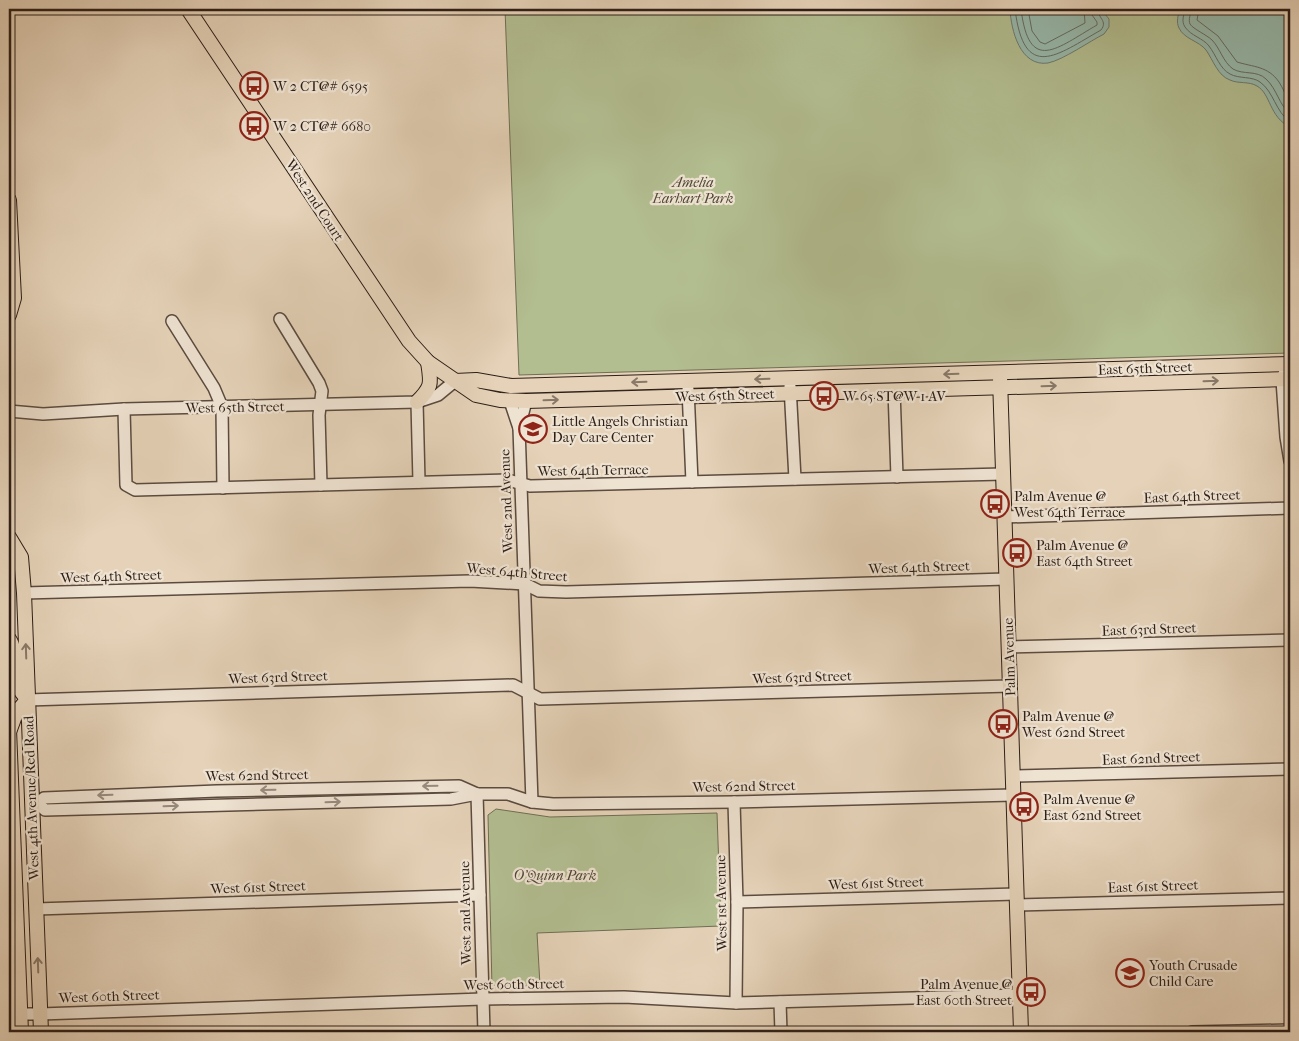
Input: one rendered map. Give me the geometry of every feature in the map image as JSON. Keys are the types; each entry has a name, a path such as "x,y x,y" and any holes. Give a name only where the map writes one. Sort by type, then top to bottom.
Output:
{"main road":[{"name":"West 2nd Court","path":"188,9 409,341 428,362 455,381"},
{"path":"9,200 14,298 9,315"},
{"path":"417,402 429,389 428,362"},
{"name":"West 65th Street","path":"455,381 476,380 511,386 1000,372"},
{"name":"East 65th Street","path":"1000,372 1288,372"},
{"name":"Palm Avenue","path":"1000,372 1021,1032"},
{"name":"East 65th Street","path":"1000,387 1288,372"},
{"name":"West 65th Street","path":"455,381 476,395 510,401 1000,387"},
{"name":"West 4th Avenue/Red Road","path":"9,537 21,557 24,593 27,700 35,803 36,909 41,1032"},
{"path":"9,639 13,645 14,676 27,700 16,713 9,730"},
{"name":"West 4th Avenue/Red Road","path":"9,730 14,1012 21,1032"}],"street":[{"path":"280,319 319,383 322,392 319,415 320,485"},
{"path":"172,321 214,388 222,407 223,488"},
{"path":"1288,372 1286,436 1290,465"},
{"path":"790,378 795,479"},
{"name":"West 65th Street","path":"9,411 42,414 124,409 417,402 438,395 455,381"},
{"path":"687,381 692,482"},
{"path":"894,390 897,477"},
{"name":"West 2nd Avenue","path":"510,401 518,428 532,802"},
{"name":"West 2nd Avenue","path":"518,428 526,401"},
{"path":"417,402 420,482"},
{"name":"West 64th Terrace","path":"124,409 126,485 135,490 508,480 530,486 1003,474"},
{"name":"East 64th Street","path":"1004,518 1290,508"},
{"name":"West 64th Street","path":"24,593 470,581 525,584 539,591 566,592 1006,580"},
{"name":"East 63rd Street","path":"1009,647 1290,640"},
{"name":"West 63rd Street","path":"27,700 513,685 540,699 1010,686"},
{"name":"East 62nd Street","path":"1013,776 1290,769"},
{"name":"West 2nd Avenue","path":"477,794 484,1032"},
{"name":"West 62nd Street","path":"35,803 45,810 451,799 477,794 508,794 532,802 553,804 734,802 1013,795"},
{"name":"West 1st Avenue","path":"734,802 737,902 736,1003"},
{"name":"West 61st Street","path":"36,909 480,895"},
{"name":"East 61st Street","path":"1017,900 1290,898"},
{"name":"West 61st Street","path":"737,902 1017,900"},
{"name":"West 60th Street","path":"14,1012 40,1014 624,997 736,1003 1020,995"},
{"path":"780,1002 781,1032"},
{"path":"1192,1032 1290,1030"}],"green space":[{"name":"Amelia Earhart Park","path":"505,9 1290,9 1290,353 519,375"},
{"name":"O'Quinn Park","path":"496,809 550,817 717,813 721,926 537,933 540,985 492,988 488,815"}],"water":[{"path":"1010,9 1101,9 1109,19 1109,27 1104,34 1061,58 1048,63 1038,63 1030,59 1019,45 1012,27"},
{"path":"1180,9 1290,9 1290,127 1278,118 1262,90 1254,84 1226,78 1219,71 1206,50 1181,32 1178,23"}],"place":[{"name":"W 2 CT@# 6595","path":"254,86"},
{"name":"W 2 CT@# 6680","path":"254,126"},
{"name":"W 65 ST@W 1 AV","path":"824,396"},
{"name":"Little Angels Christian Day Care Center","path":"533,429"},
{"name":"Palm Avenue @ West 64th Terrace","path":"995,504"},
{"name":"Palm Avenue @ East 64th Street","path":"1017,553"},
{"name":"Palm Avenue @ West 62nd Street","path":"1003,724"},
{"name":"Palm Avenue @ East 62nd Street","path":"1024,807"},
{"name":"Youth Crusade Child Care","path":"1130,973"},
{"name":"Palm Avenue @ East 60th Street","path":"1031,992"}]}
